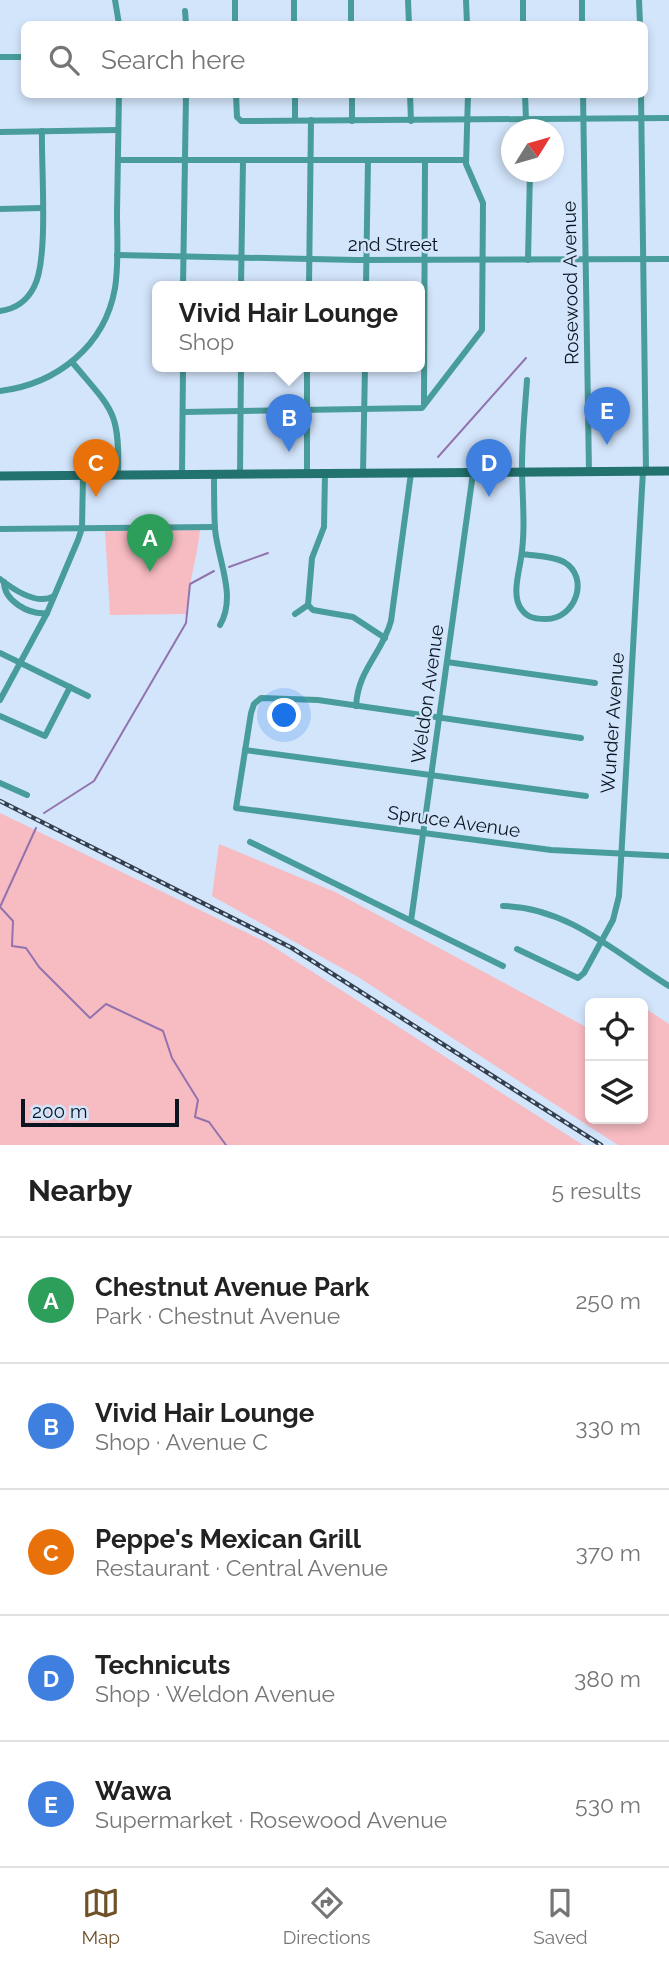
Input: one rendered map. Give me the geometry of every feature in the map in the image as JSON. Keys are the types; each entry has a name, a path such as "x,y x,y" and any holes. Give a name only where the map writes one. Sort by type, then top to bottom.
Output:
{"street":[{"path":"115,0 118,21"},
{"path":"235,0 235,21"},
{"path":"294,0 294,21"},
{"path":"351,0 351,21"},
{"path":"408,0 409,21"},
{"path":"466,0 467,21"},
{"path":"523,0 523,21"},
{"path":"582,0 582,21"},
{"path":"639,0 640,21"},
{"path":"185,11 186,21"},
{"path":"0,57 21,57"},
{"path":"0,391 47,379 72,362 91,343 107,314 115,286 117,255 119,98"},
{"path":"183,281 186,98"},
{"path":"236,98 238,120 501,120"},
{"path":"295,98 295,120"},
{"path":"352,98 352,121"},
{"path":"410,98 411,121"},
{"path":"183,412 415,410 424,404 481,334 483,203 469,175 466,160 468,98"},
{"path":"526,98 529,119"},
{"name":"Rosewood Avenue","path":"583,98 589,472"},
{"name":"Wunder Avenue","path":"517,949 575,978 580,977 618,908 645,471 641,98"},
{"path":"564,119 669,118"},
{"path":"309,281 310,121"},
{"path":"0,132 118,130"},
{"path":"0,312 13,308 25,299 36,281 40,265 42,131"},
{"path":"118,160 466,160"},
{"path":"241,281 243,160"},
{"path":"366,281 368,160"},
{"path":"424,281 425,160"},
{"path":"528,260 530,182"},
{"path":"0,209 41,208"},
{"name":"2nd Street","path":"117,255 366,260 669,259"},
{"path":"72,362 114,416 119,437 118,475"},
{"path":"182,475 183,372"},
{"path":"240,474 241,372"},
{"path":"307,372 307,474"},
{"path":"363,473 365,372"},
{"path":"424,372 424,404"},
{"path":"522,554 558,560 571,568 576,578 575,601 566,614 557,618 537,619 521,608 517,593 522,554 522,472 527,380"},
{"path":"0,476 669,471"},
{"name":"Weldon Avenue","path":"411,921 473,472"},
{"path":"356,706 361,676 385,638 391,621 411,473"},
{"path":"324,474 324,527 312,558 308,605 313,610 353,617 385,638"},
{"path":"0,700 47,613 82,528 83,475"},
{"path":"214,475 215,527 228,601 226,614 220,625"},
{"path":"0,529 215,527"},
{"path":"2,581 29,596 50,599 54,596"},
{"path":"2,581 6,594 12,601 40,614 47,613"},
{"path":"295,614 308,605"},
{"path":"0,653 88,696"},
{"path":"447,662 595,683"},
{"path":"0,716 43,736 48,733 70,687"},
{"path":"581,738 303,699 257,700 251,713 245,750 586,796"},
{"name":"Spruce Avenue","path":"245,750 236,808 551,850 669,856"},
{"path":"0,783 27,795"},
{"path":"250,842 503,966"},
{"path":"503,906 546,912 601,942 669,986"}],"shaded area":[{"path":"200,530 186,614 110,615 105,531"},
{"path":"0,813 266,942 583,1145 0,1145"},
{"path":"219,844 335,892 585,1026 585,1124 358,977 212,896"},
{"path":"648,1010 669,1024 669,1145 618,1145 586,1124 648,1124"}],"waterway":[{"path":"438,457 526,358"},
{"path":"229,567 268,553"},
{"path":"44,813 94,781 186,623 190,584 214,571"},
{"path":"36,828 0,907 13,921 12,946 26,948 39,967 90,1018 106,1004 163,1031 172,1058 198,1100 195,1117 209,1122 226,1145"}],"railway":[{"path":"0,801 292,948 601,1145"}],"place":[{"name":"Wawa","path":"607,445"},
{"name":"Vivid Hair Lounge","path":"289,452"},
{"name":"Peppe's Mexican Grill","path":"96,497"},
{"name":"Technicuts","path":"489,497"},
{"name":"Chestnut Avenue Park","path":"150,572"}]}
